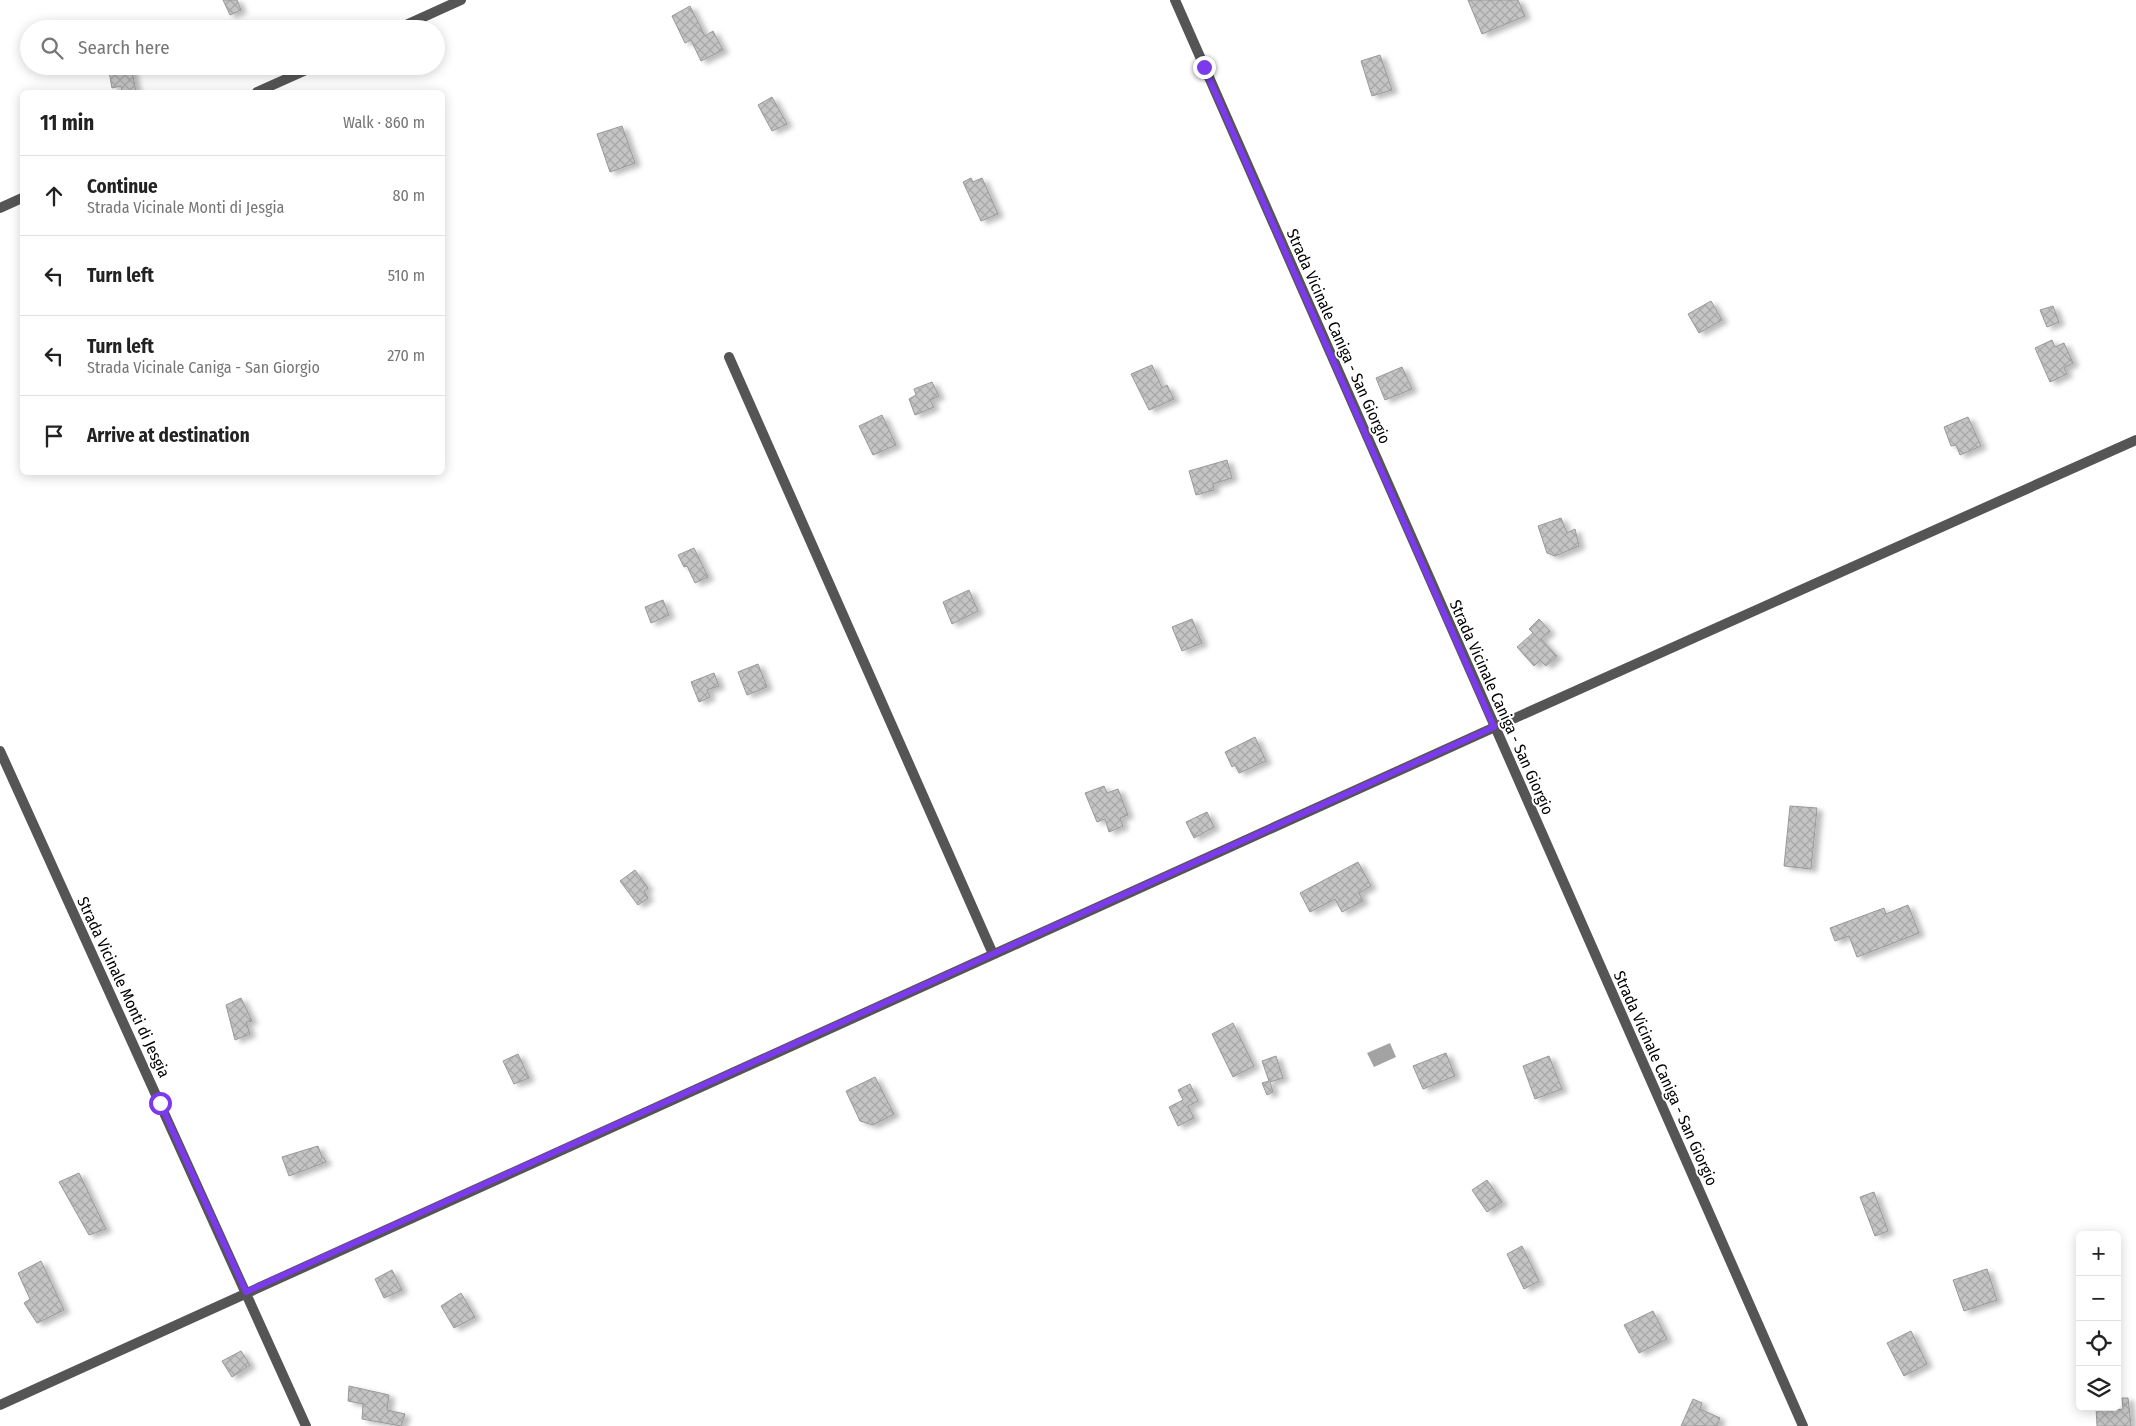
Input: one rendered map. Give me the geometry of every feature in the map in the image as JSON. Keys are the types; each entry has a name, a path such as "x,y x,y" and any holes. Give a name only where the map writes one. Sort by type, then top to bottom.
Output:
{"street":[{"path":"417,20 461,0"},
{"name":"Strada Vicinale Caniga - San Giorgio","path":"1175,0 1803,1426"},
{"path":"261,90 295,75"},
{"path":"0,208 20,199"},
{"path":"729,357 993,954"},
{"path":"0,1405 1494,727 2136,440"},
{"name":"Strada Vicinale Monti di Jesgia","path":"0,751 306,1426"}],"shaded area":[{"path":"1390,1043 1396,1057 1374,1067 1367,1053"}],"building":[{"path":"223,0 237,0 241,10 230,15"},
{"path":"1468,0 1518,0 1525,16 1482,34"},
{"path":"690,6 705,36 713,31 723,50 701,61 691,40 685,43 672,16"},
{"path":"1380,55 1392,90 1372,96 1361,61"},
{"path":"110,75 133,75 136,90 122,90 121,86 112,88"},
{"path":"772,97 787,124 772,131 758,105"},
{"path":"622,126 635,163 610,172 597,134"},
{"path":"971,178 973,182 982,178 998,214 981,221 963,182"},
{"path":"1711,301 1722,320 1699,333 1688,314"},
{"path":"2053,306 2059,322 2047,327 2040,310"},
{"path":"2052,340 2055,347 2064,343 2073,363 2064,368 2067,374 2050,382 2035,348"},
{"path":"1152,365 1162,388 1167,385 1174,399 1149,410 1131,374"},
{"path":"1402,367 1412,389 1385,400 1376,378"},
{"path":"932,382 939,396 930,400 934,407 915,415 909,399 916,395 914,389"},
{"path":"882,415 896,445 873,455 859,426"},
{"path":"1968,417 1981,446 1960,455 1956,445 1951,446 1944,427"},
{"path":"1227,460 1232,478 1213,484 1214,490 1196,495 1189,471"},
{"path":"1561,518 1567,533 1575,529 1579,546 1555,556 1547,553 1538,526"},
{"path":"694,548 708,577 695,583 687,566 684,567 678,555"},
{"path":"969,590 978,611 952,624 943,602"},
{"path":"663,600 669,615 651,623 645,607"},
{"path":"1192,619 1202,643 1182,651 1172,627"},
{"path":"1539,619 1550,631 1541,639 1557,656 1546,666 1540,660 1534,666 1517,647 1533,633 1529,629"},
{"path":"758,664 767,687 747,695 738,672"},
{"path":"714,673 719,686 707,690 710,697 699,702 691,682"},
{"path":"1255,737 1266,761 1239,773 1235,765 1232,767 1225,752"},
{"path":"1104,786 1107,793 1118,789 1128,815 1120,818 1123,826 1109,832 1105,819 1097,822 1085,793"},
{"path":"1790,806 1817,808 1811,869 1784,866"},
{"path":"1207,812 1214,827 1194,838 1186,822"},
{"path":"1358,862 1371,886 1359,893 1363,901 1342,912 1335,899 1310,912 1300,893"},
{"path":"635,870 648,888 644,891 648,898 638,905 620,881"},
{"path":"1908,905 1919,933 1857,957 1849,936 1835,941 1830,928 1884,908 1886,914"},
{"path":"241,998 252,1021 246,1022 250,1034 235,1040 226,1005"},
{"path":"1233,1023 1254,1066 1233,1077 1212,1034"},
{"path":"1446,1053 1455,1076 1423,1089 1413,1066"},
{"path":"518,1054 529,1078 514,1084 503,1061"},
{"path":"1276,1056 1283,1078 1270,1082 1273,1092 1267,1095 1262,1083 1269,1081 1262,1061"},
{"path":"1549,1056 1562,1089 1535,1099 1523,1066"},
{"path":"875,1077 894,1114 873,1125 860,1121 846,1091"},
{"path":"1190,1084 1198,1101 1188,1106 1194,1118 1178,1126 1169,1107 1183,1100 1178,1090"},
{"path":"318,1146 326,1162 289,1176 282,1157"},
{"path":"79,1173 106,1229 89,1235 59,1182"},
{"path":"1487,1180 1502,1202 1487,1212 1472,1190"},
{"path":"1874,1192 1888,1231 1875,1236 1860,1197"},
{"path":"1522,1246 1539,1281 1524,1289 1507,1254"},
{"path":"41,1261 64,1310 37,1323 24,1303 30,1299 18,1273"},
{"path":"1987,1269 1997,1300 1964,1311 1953,1280"},
{"path":"392,1270 402,1290 384,1298 375,1279"},
{"path":"461,1293 475,1317 454,1328 441,1306"},
{"path":"1653,1311 1667,1339 1639,1353 1624,1325"},
{"path":"1911,1331 1927,1364 1904,1376 1887,1343"},
{"path":"241,1351 250,1365 232,1377 222,1361"},
{"path":"349,1386 389,1395 387,1410 405,1414 401,1426 362,1419 363,1404 348,1401"},
{"path":"2122,1398 2128,1398 2131,1426 2097,1426 2096,1411 2121,1411 2123,1409"},
{"path":"1693,1399 1702,1403 1700,1409 1720,1418 1717,1426 1681,1426"}],"route":[{"path":"160,1103 246,1292 1494,727 1204,67"}]}
